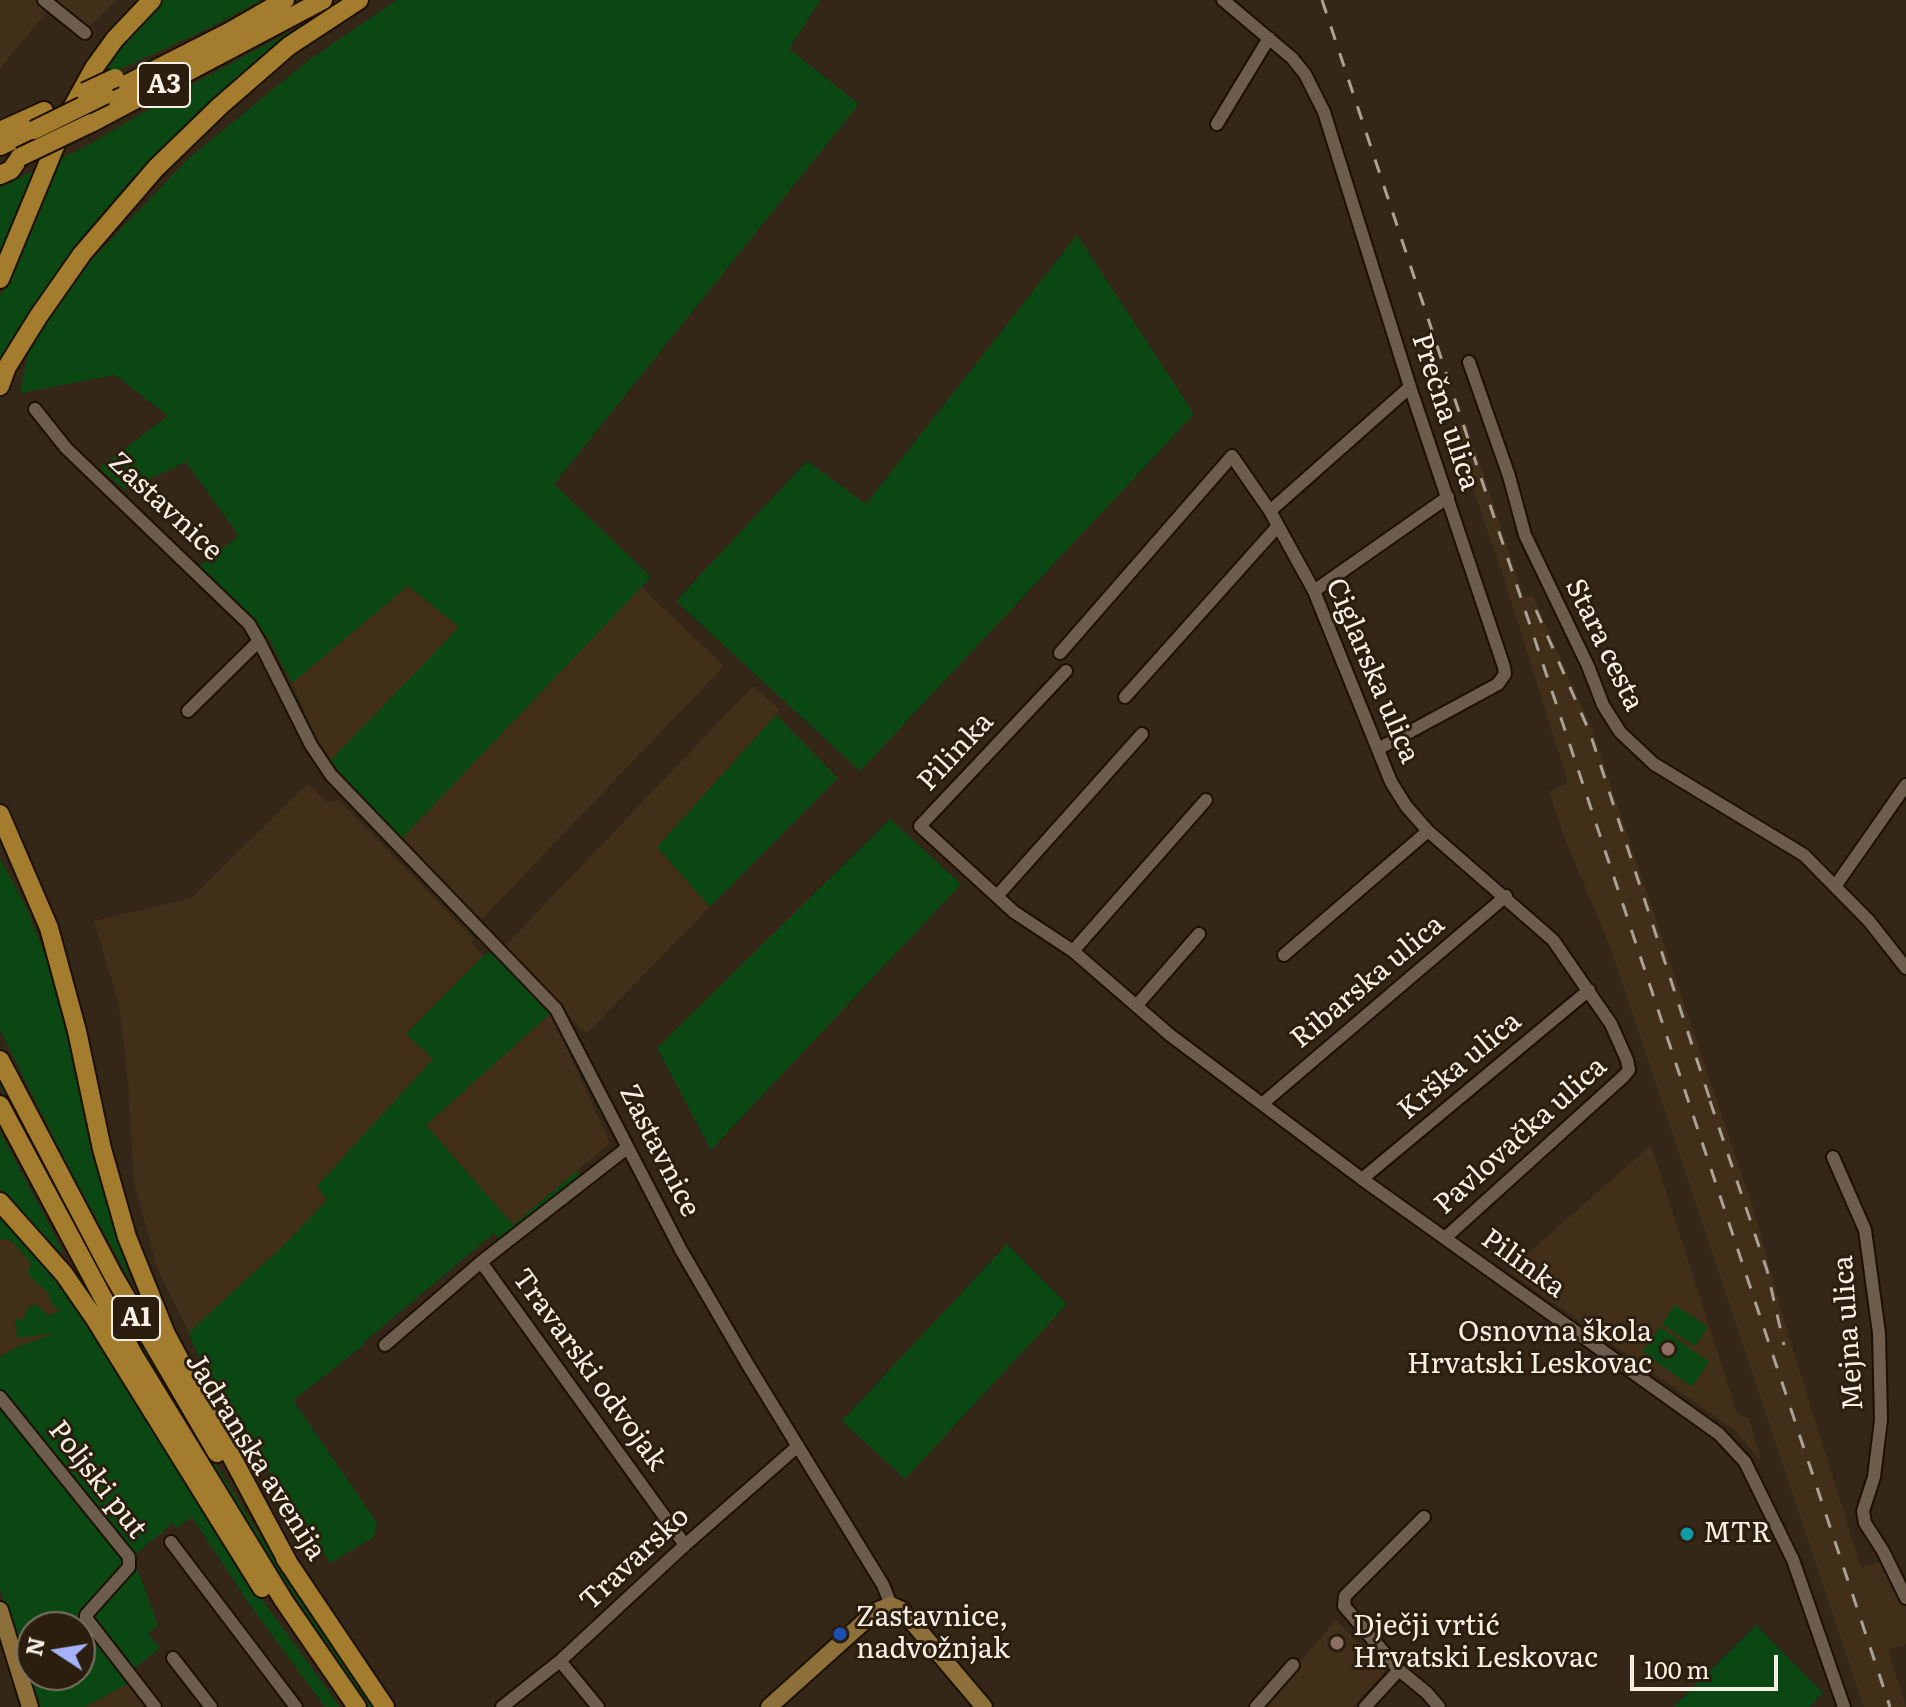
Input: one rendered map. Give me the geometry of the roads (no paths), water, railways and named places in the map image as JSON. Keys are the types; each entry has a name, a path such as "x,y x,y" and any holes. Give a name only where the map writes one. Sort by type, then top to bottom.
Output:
{"highway":[{"path":"0,279 68,115 94,68 115,39 152,0"},
{"name":"A3","path":"0,146 144,76 285,0"},
{"name":"A3","path":"0,167 91,123 323,0"},
{"path":"0,386 7,367 38,317 82,254 156,168 220,106 289,46 359,0"},
{"path":"0,131 115,78 144,76"},
{"path":"0,175 11,170 20,157"},
{"path":"0,814 49,928 74,1016 102,1149 127,1237 166,1334 290,1566"},
{"path":"0,848 54,951"},
{"name":"Jadranska avenija","path":"0,1060 154,1349 290,1566 385,1707"},
{"name":"Jadranska avenija","path":"0,1105 133,1354 284,1601 357,1707"},
{"path":"0,1202 64,1274 279,1614 302,1648 337,1679"}],"main road":[{"path":"769,1707 876,1611 891,1605"},
{"name":"Zastavnice","path":"891,1605 902,1610 984,1707"},
{"path":"0,1610 30,1707"}],"street":[{"path":"44,0 85,33"},
{"name":"Prečna ulica","path":"1223,0 1292,58 1305,74 1324,112 1410,387 1505,674 1498,684 1378,749"},
{"path":"1217,124 1269,38"},
{"name":"Stara cesta","path":"1469,362 1509,476 1525,535 1611,720 1634,747 1654,764 1804,855 1869,921 1906,968"},
{"path":"1270,511 1410,387"},
{"name":"Zastavnice","path":"35,409 66,448 240,614 259,641 311,745 331,775 556,1009 681,1250 883,1585 891,1605"},
{"name":"Ciglarska ulica","path":"1060,653 1232,456 1270,511 1314,591 1399,794 1428,831 1553,940 1611,1024 1629,1070"},
{"path":"1314,591 1448,497"},
{"path":"1125,697 1278,526"},
{"path":"188,711 259,641"},
{"name":"Pilinka","path":"1066,671 920,826 1030,924 1073,951 1170,1035 1362,1179 1693,1413 1734,1448 1756,1480 1793,1560 1844,1707"},
{"path":"997,896 1142,734"},
{"path":"1836,885 1906,785"},
{"path":"1073,951 1206,800"},
{"path":"1284,955 1428,831"},
{"name":"Ribarska ulica","path":"1262,1104 1506,896"},
{"path":"1137,1005 1199,934"},
{"name":"Krška ulica","path":"1362,1179 1589,990"},
{"name":"Pavlovačka ulica","path":"1445,1238 1629,1070"},
{"name":"Travarski odvojak","path":"385,1345 481,1262 627,1148"},
{"name":"Mejna ulica","path":"1833,1157 1865,1230 1879,1333 1881,1420 1874,1477 1863,1511 1865,1523 1906,1598"},
{"name":"Travarski odvojak","path":"481,1262 685,1545"},
{"name":"Poljski put","path":"0,1397 129,1557 129,1567 86,1618 155,1707"},
{"name":"Travarsko","path":"502,1707 560,1661 798,1446"},
{"path":"1424,1517 1345,1596 1344,1606 1399,1670 1439,1707"},
{"name":"Poljski put","path":"171,1542 296,1707"},
{"path":"173,1658 211,1707"},
{"path":"560,1661 598,1707"},
{"path":"1256,1707 1293,1665"},
{"path":"1365,1707 1399,1670"}],"railway":[{"path":"1322,0 1890,1707"},
{"path":"1536,610 1590,733 1713,1109"},
{"path":"1710,1101 1767,1270 1784,1345"}],"place":[{"name":"Osnovna škola Hrvatski Leskovac","path":"1668,1349"},
{"name":"MTR","path":"1687,1534"},
{"name":"Zastavnice, nadvožnjak","path":"840,1634"},
{"name":"Dječji vrtić Hrvatski Leskovac","path":"1337,1643"}]}
